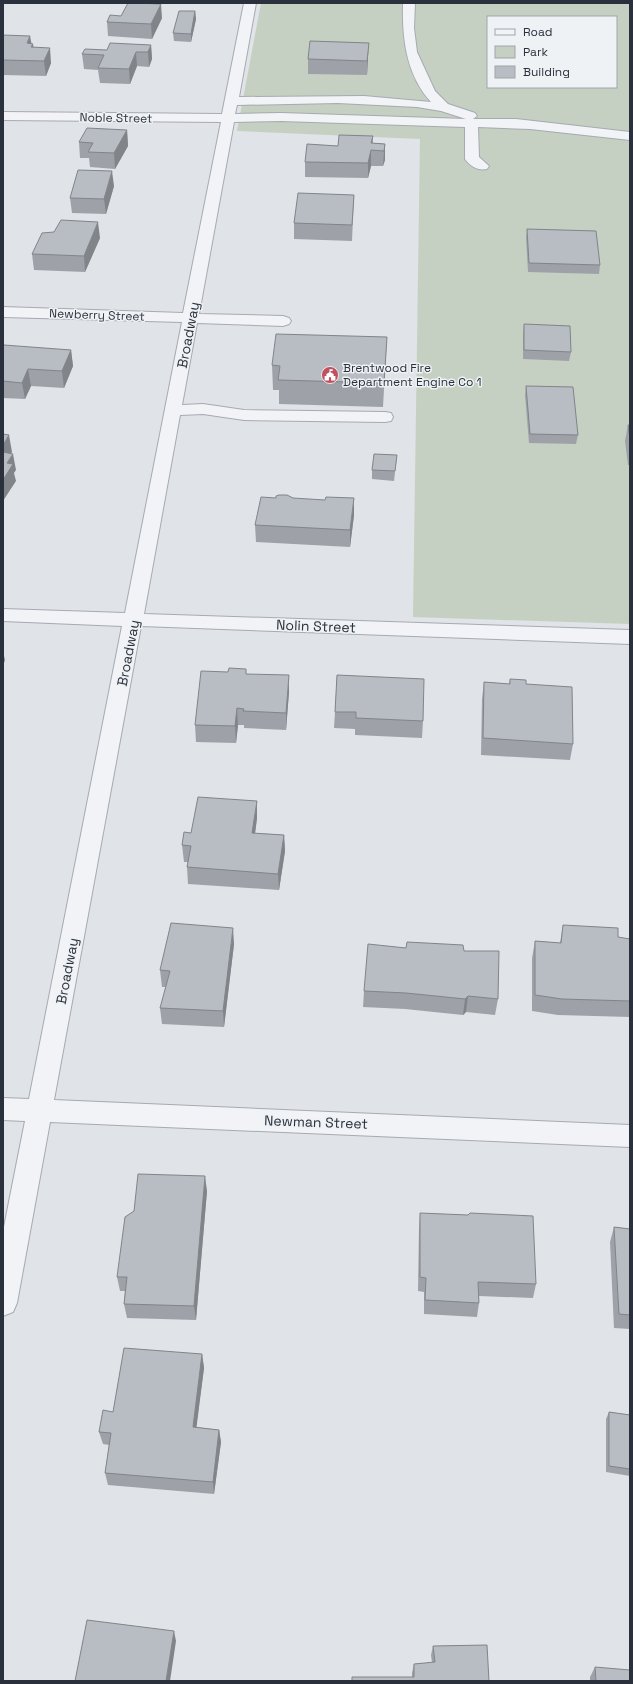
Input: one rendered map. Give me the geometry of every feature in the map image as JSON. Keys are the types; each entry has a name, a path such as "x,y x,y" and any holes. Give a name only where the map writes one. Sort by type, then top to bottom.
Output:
{"street":[{"name":"Broadway","path":"3,1303 174,410 250,3"},
{"path":"409,3 408,28 411,52 429,92 443,107"},
{"path":"230,109 374,100 443,107 460,114 529,125 630,136"},
{"path":"230,109 281,117 529,125"},
{"name":"Noble Street","path":"3,116 230,109"},
{"path":"471,123 472,159 482,166"},
{"name":"Newberry Street","path":"3,312 283,321"},
{"path":"174,410 203,410 244,415 385,417"},
{"name":"Nolin Street","path":"3,615 630,637"},
{"name":"Newman Street","path":"3,1109 630,1136"}],"green space":[{"path":"261,3 630,3 630,624 413,617 420,139 237,131"}],"building":[{"path":"128,3 161,4 151,24 107,22 110,15 121,16"},
{"path":"179,11 195,11 191,34 173,33"},
{"path":"3,35 30,36 27,43 33,44 31,47 50,48 44,61 3,60"},
{"path":"310,41 369,43 367,61 308,59"},
{"path":"110,43 151,45 148,52 136,52 129,69 98,68 104,55 82,54 85,49 107,50"},
{"path":"87,128 127,130 114,153 88,152 93,143 79,142"},
{"path":"339,135 373,136 371,143 385,144 384,151 371,150 368,163 305,162 307,144 338,146"},
{"path":"78,170 112,171 104,199 70,198"},
{"path":"298,193 354,195 352,225 294,223"},
{"path":"61,220 98,222 84,256 32,254 42,233 54,232"},
{"path":"527,229 596,231 600,265 529,263"},
{"path":"524,324 570,326 571,352 524,350"},
{"path":"276,334 387,337 384,383 278,380 280,366 272,365"},
{"path":"4,345 71,350 62,371 28,369 22,383 3,381"},
{"path":"526,386 573,387 578,435 530,434"},
{"path":"628,425 630,425 630,439"},
{"path":"3,434 9,435 3,445"},
{"path":"3,452 13,454 7,463 13,464 3,480"},
{"path":"374,454 397,455 395,471 372,470"},
{"path":"287,495 293,498 325,500 326,497 354,498 350,530 255,525 261,497 276,498 276,496"},
{"path":"229,668 246,669 246,674 289,675 286,713 243,711 244,709 237,708 235,726 195,725 201,671 228,672"},
{"path":"337,675 424,679 423,721 356,718 356,712 335,712"},
{"path":"510,679 526,680 526,684 572,687 573,744 483,738 484,682 510,684"},
{"path":"198,797 257,801 252,833 284,835 278,874 187,867 191,846 182,845 184,832 191,833"},
{"path":"171,923 233,928 223,1011 160,1008 170,971 160,970"},
{"path":"563,925 618,928 618,937 630,939 630,1001 562,999 535,995 535,941 561,943"},
{"path":"407,942 463,945 464,951 499,951 498,999 468,996 465,999 406,993 364,991 368,944 406,948"},
{"path":"138,1174 205,1176 194,1306 124,1304 127,1277 117,1277 125,1217 134,1211"},
{"path":"420,1213 468,1215 470,1213 533,1216 536,1284 478,1282 479,1303 425,1300 426,1278 420,1277"},
{"path":"614,1227 630,1229 630,1315 619,1314"},
{"path":"124,1348 202,1354 193,1427 219,1430 213,1482 105,1473 111,1433 99,1432 103,1410 113,1412"},
{"path":"609,1412 630,1415 630,1469 609,1466"},
{"path":"87,1620 174,1631 166,1681 75,1681"},
{"path":"487,1645 489,1681 352,1681 352,1677 414,1677 414,1664 435,1662 433,1646"},
{"path":"595,1667 630,1670 630,1681 596,1681"}],"place":[{"name":"Brentwood Fire Department Engine Co 1","path":"330,375"}]}
